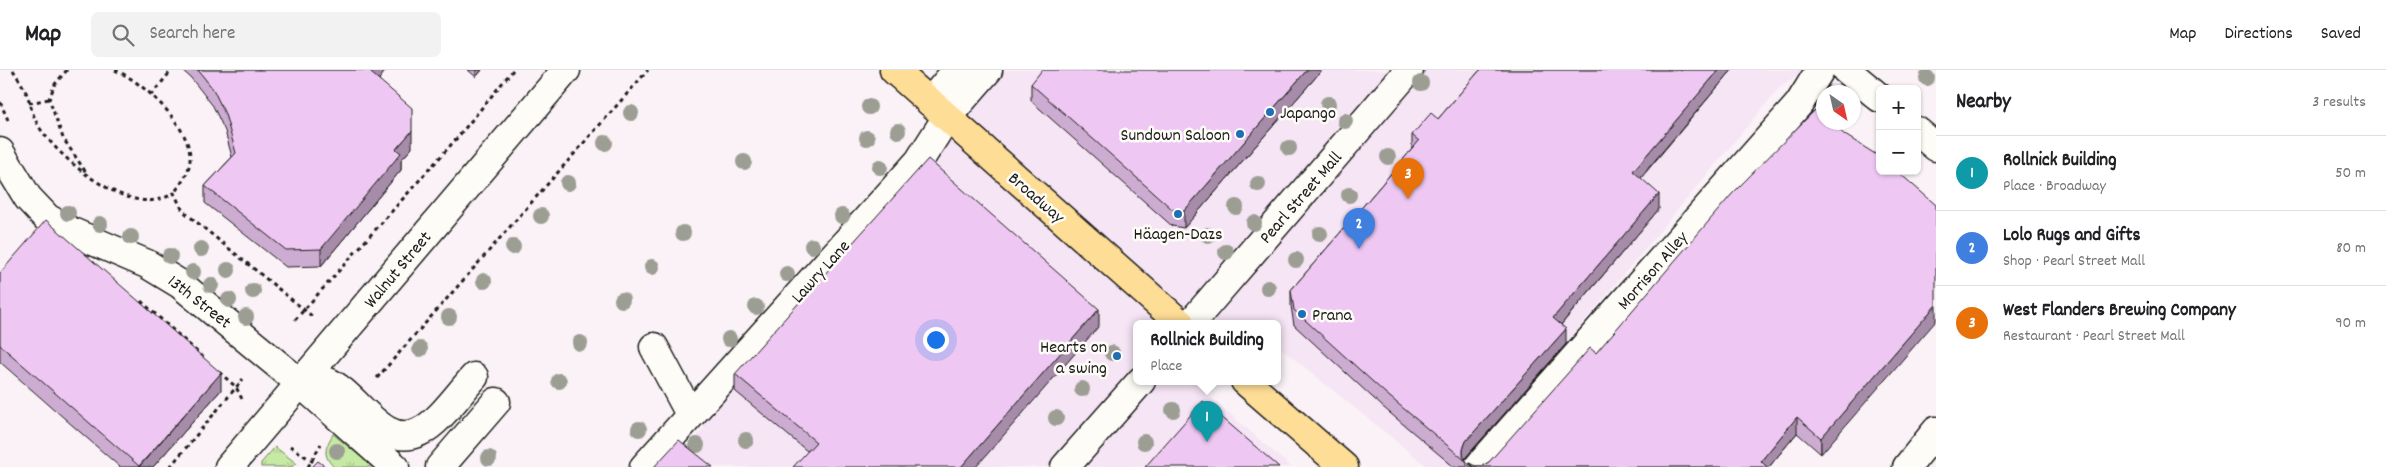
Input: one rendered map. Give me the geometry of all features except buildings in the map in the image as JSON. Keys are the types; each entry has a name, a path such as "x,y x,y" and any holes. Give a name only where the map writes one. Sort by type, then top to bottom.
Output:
{"main road":[{"name":"Broadway","path":"894,70 1177,320"},
{"path":"1250,385 1344,467"}],"street":[{"name":"Walnut Street","path":"228,467 566,70"},
{"path":"939,110 957,70"},
{"name":"Lawry Lane","path":"644,467 919,161 939,110 988,70"},
{"name":"Pearl Street Mall","path":"1194,320 1409,70"},
{"name":"Morrison Alley","path":"1478,467 1799,104 1820,70"},
{"path":"1846,70 1876,95"},
{"path":"1921,134 1936,147"},
{"name":"13th Street","path":"0,152 28,198 47,218 72,232 165,274 192,293 300,382 395,467"},
{"path":"654,347 690,414"},
{"path":"300,382 318,380 331,384 384,429 395,435 419,432 430,424 474,377"},
{"path":"1065,467 1137,385"},
{"path":"440,467 496,402"},
{"path":"1907,467 1936,431"}],"path":[{"path":"13,70 28,96 39,127 76,168 122,195 140,199 159,200 174,193 187,176 190,154 180,129 151,95 126,75 116,70"},
{"path":"67,70 55,84 49,99 63,138 89,176"},
{"path":"151,95 172,70"},
{"path":"295,320 457,138 514,70"},
{"path":"375,380 648,70"},
{"path":"29,103 49,99"},
{"path":"174,193 183,211 317,321"},
{"path":"140,300 206,360"},
{"path":"214,367 236,387 245,404"},
{"path":"170,467 247,373"},
{"path":"308,467 314,461 325,436"},
{"path":"289,446 321,467"}],"shaded area":[{"path":"988,70 1807,70 1780,87 1497,426 1459,467 1428,467 1281,348 1281,320 1133,320 1133,385 1212,385 1206,393 1291,467 670,467 704,428 690,414"}],"green space":[{"path":"333,434 373,467 334,467 326,455 328,443"},
{"path":"275,447 296,463 292,467 261,467 261,463"}],"place":[{"name":"Japango","path":"1270,112"},
{"name":"Sundown Saloon","path":"1240,134"},
{"name":"West Flanders Brewing Company","path":"1408,199"},
{"name":"Häagen-Dazs","path":"1178,214"},
{"name":"Lolo Rugs and Gifts","path":"1359,249"},
{"name":"Prana","path":"1302,314"},
{"name":"Hearts on a swing","path":"1117,356"},
{"name":"Rollnick Building","path":"1207,442"}]}
